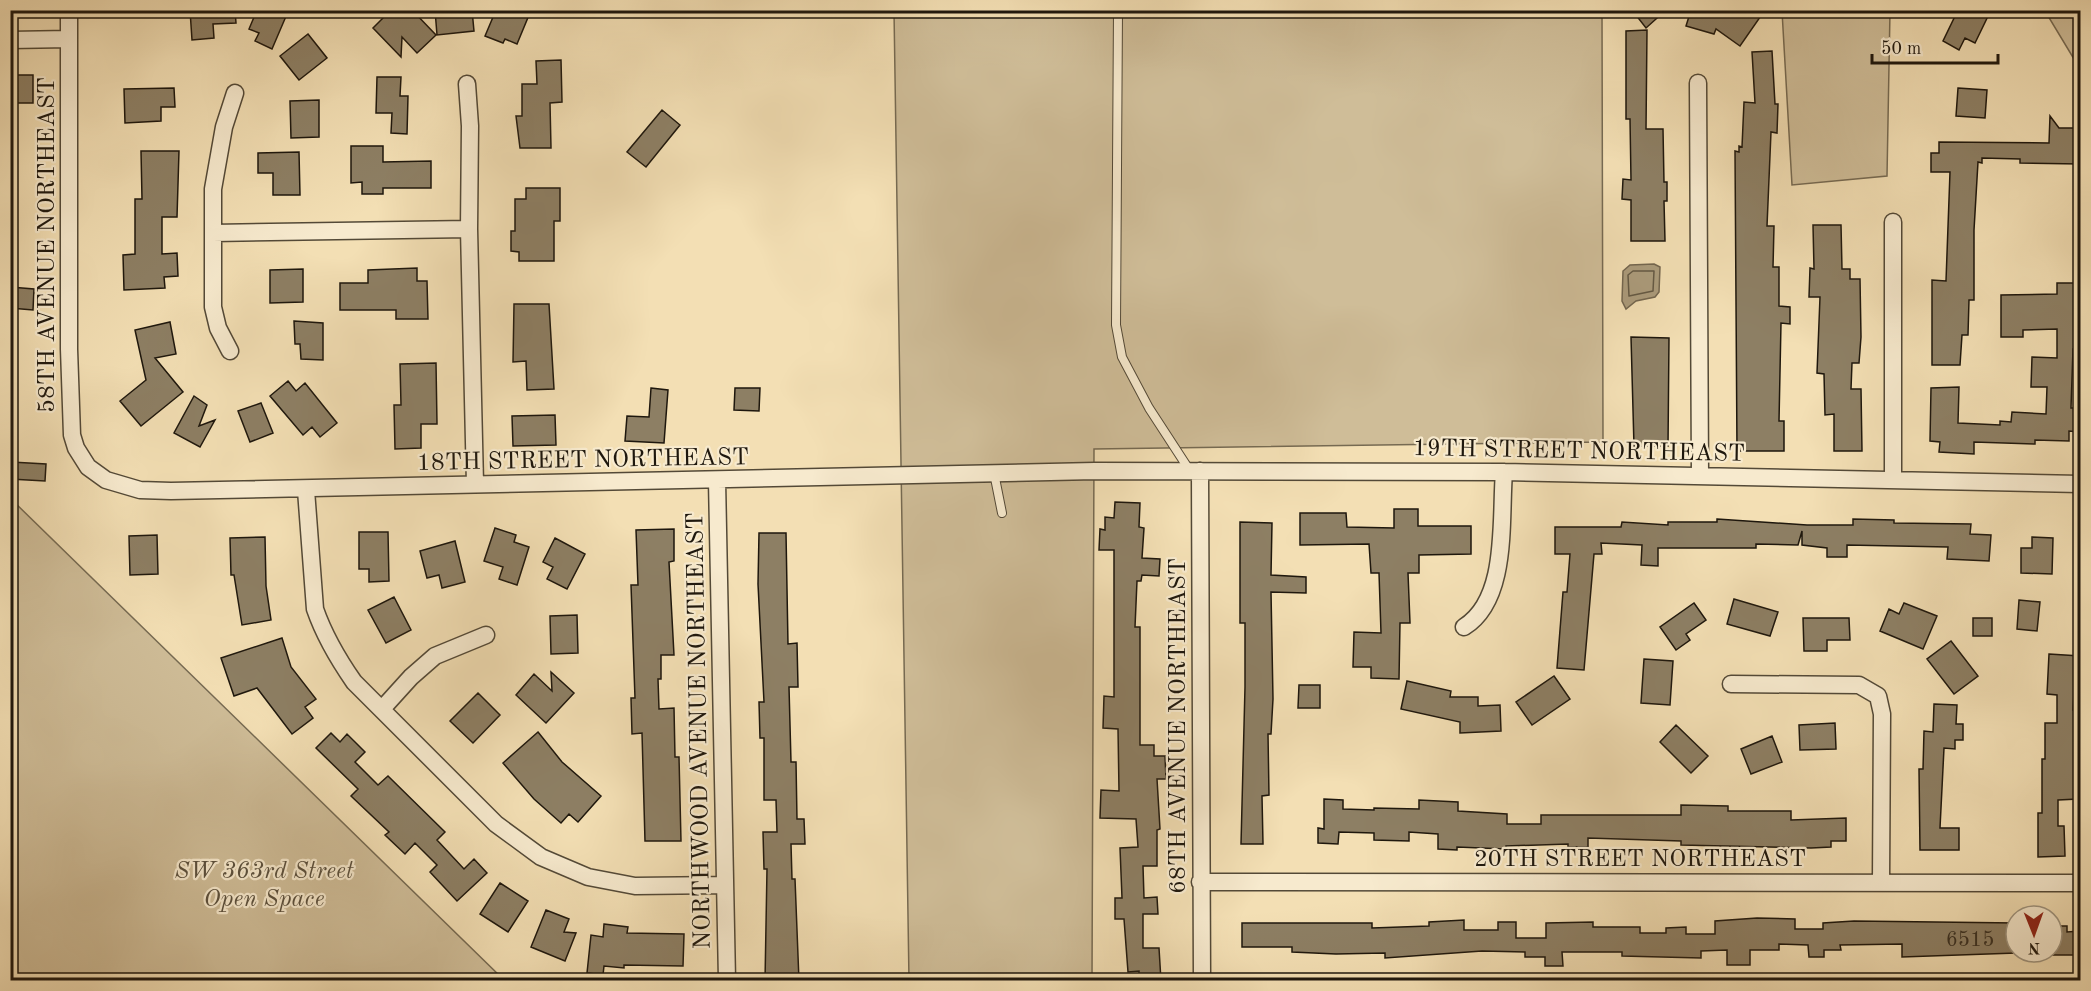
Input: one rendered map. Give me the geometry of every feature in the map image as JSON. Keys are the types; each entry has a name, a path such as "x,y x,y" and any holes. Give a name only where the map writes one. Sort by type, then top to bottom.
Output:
{"street":[{"name":"58TH AVENUE NORTHEAST","path":"69,10 70,416 76,448 94,472"},
{"path":"10,39 69,39"},
{"path":"1698,83 1700,476"},
{"path":"467,84 470,126 469,229 475,484"},
{"path":"230,351 218,328 213,307 213,189 224,127 235,93"},
{"path":"1893,222 1893,479"},
{"path":"213,233 469,229"},
{"name":"19TH STREET NORTHEAST","path":"1077,471 1504,472 2080,484"},
{"name":"18TH STREET NORTHEAST","path":"94,472 123,487 140,490 306,490 475,484 1077,471"},
{"name":"68TH AVENUE NORTHEAST","path":"1195,471 1202,981"},
{"path":"1464,627 1478,618 1491,595 1496,577 1504,472"},
{"name":"NORTHWOOD AVENUE NORTHEAST","path":"717,480 727,981"},
{"path":"306,490 312,590 321,627 354,682 496,824 541,856 588,877 635,886 724,885"},
{"path":"382,709 435,656 486,635"},
{"path":"1731,684 1859,685 1878,696 1882,714 1881,882"},
{"name":"20TH STREET NORTHEAST","path":"1200,882 2080,883"}],"lane":[{"path":"1118,10 1116,325 1122,357 1149,408 1195,471"},
{"path":"994,473 1002,513"}],"green space":[{"path":"894,11 1602,11 1603,442 1094,449 1092,980 909,980"},
{"path":"1782,11 1890,11 1887,176 1792,185"},
{"path":"2045,11 2080,11 2080,69"},
{"name":"SW 363rd Street Open Space","path":"10,498 504,980 11,980"}],"water":[{"path":"1654,264 1660,267 1659,292 1655,297 1636,301 1626,309 1622,301 1623,271 1630,265"}],"building":[{"path":"190,10 235,10 236,23 213,24 214,38 192,40"},
{"path":"257,10 278,10 287,14 272,49 255,41 259,33 249,29"},
{"path":"391,10 412,10 436,35 417,53 402,37 401,57 373,28"},
{"path":"435,10 472,10 474,31 437,35"},
{"path":"496,10 520,10 529,15 517,44 505,39 503,43 485,36"},
{"path":"1632,10 1666,10 1646,28"},
{"path":"1691,10 1765,10 1740,46 1716,29 1714,34 1686,26"},
{"path":"1958,10 1991,10 1975,43 1965,38 1959,50 1943,41"},
{"path":"1647,30 1646,129 1663,129 1664,182 1667,182 1667,201 1664,201 1665,241 1631,241 1631,200 1622,199 1623,179 1631,180 1630,119 1626,119 1626,31"},
{"path":"308,34 327,58 299,80 280,56"},
{"path":"1772,51 1775,104 1778,104 1777,133 1771,132 1767,226 1774,226 1773,267 1779,267 1779,306 1790,307 1790,324 1781,323 1779,421 1784,421 1784,451 1737,451 1735,151 1739,152 1739,146 1742,147 1744,102 1755,103 1752,52"},
{"path":"561,60 562,102 550,103 551,148 520,148 516,116 522,116 522,84 537,84 536,61"},
{"path":"10,75 33,75 33,103 10,103"},
{"path":"377,77 401,77 400,96 408,96 407,134 391,133 392,113 376,113"},
{"path":"174,88 175,107 161,107 161,121 125,123 124,89"},
{"path":"1958,88 1987,90 1985,118 1956,116"},
{"path":"319,100 319,137 291,138 290,101"},
{"path":"662,110 680,125 646,167 627,152"},
{"path":"2050,116 2059,128 2080,128 2080,164 2020,163 2020,159 1982,158 1982,163 1978,162 1974,230 1974,300 1969,300 1968,335 1962,335 1960,365 1932,365 1932,280 1946,281 1950,172 1931,172 1931,153 1939,153 1939,142 2049,143"},
{"path":"351,146 383,146 383,162 431,161 431,188 383,188 383,194 362,194 362,182 351,183"},
{"path":"141,151 179,151 177,217 162,217 162,254 177,253 178,276 164,277 165,288 124,290 123,255 135,254 135,199 142,199"},
{"path":"299,152 300,195 273,195 273,173 258,173 258,153"},
{"path":"526,188 560,188 560,221 554,221 554,261 519,261 519,252 511,251 511,231 515,231 515,199 526,199"},
{"path":"1813,225 1841,225 1842,269 1850,269 1850,279 1860,279 1859,363 1852,363 1851,389 1861,389 1862,451 1834,451 1834,414 1825,415 1824,374 1817,373 1820,297 1809,297 1810,268 1814,269"},
{"path":"417,268 417,281 427,281 428,319 396,319 396,310 340,310 340,283 368,283 368,270"},
{"path":"303,269 303,302 270,303 270,270"},
{"path":"2057,283 2080,283 2080,349 2073,349 2071,408 2080,408 2080,432 2069,431 2069,441 2035,440 2035,444 1974,442 1974,454 1939,452 1940,442 1930,441 1931,388 1959,387 1958,423 2000,425 2000,421 2011,422 2012,412 2046,414 2047,387 2031,387 2032,357 2057,358 2057,329 2023,330 2023,337 2001,337 2001,295 2057,294"},
{"path":"10,287 34,289 33,310 10,308"},
{"path":"514,304 549,304 554,389 527,390 526,361 513,362"},
{"path":"294,321 323,323 323,360 301,359 300,344 295,344"},
{"path":"170,322 176,354 155,358 183,392 141,426 120,401 146,380 135,330"},
{"path":"1631,337 1669,338 1668,446 1634,446"},
{"path":"436,363 437,424 421,424 421,448 395,449 394,405 401,405 400,364"},
{"path":"288,381 296,391 305,383 337,423 320,437 312,427 303,435 270,396"},
{"path":"651,388 668,390 664,443 625,441 627,416 649,417"},
{"path":"735,388 760,388 759,411 734,410"},
{"path":"194,396 207,405 199,426 215,420 200,447 174,433"},
{"path":"261,403 273,433 250,442 238,411"},
{"path":"555,415 556,445 513,446 512,416"},
{"path":"11,462 46,464 45,481 10,479"},
{"path":"1115,502 1140,503 1139,527 1144,528 1142,558 1160,559 1159,576 1142,575 1141,581 1137,581 1135,627 1140,627 1140,745 1154,745 1154,756 1165,756 1166,779 1157,779 1160,829 1157,830 1157,866 1143,866 1144,898 1157,897 1158,914 1143,914 1143,948 1159,948 1161,981 1139,981 1139,971 1128,972 1124,919 1115,919 1115,898 1122,898 1120,848 1138,847 1136,819 1100,818 1101,790 1119,791 1118,729 1103,728 1104,696 1114,697 1114,550 1099,550 1100,529 1105,530 1105,517 1114,518"},
{"path":"1394,509 1418,509 1418,526 1471,526 1471,554 1419,555 1419,573 1408,573 1410,623 1400,623 1399,679 1371,678 1371,667 1353,667 1354,632 1381,633 1379,573 1371,573 1369,544 1300,545 1300,513 1346,513 1347,527 1394,528"},
{"path":"1717,519 1807,525 1853,525 1853,519 1894,520 1894,523 1971,524 1970,534 1991,535 1989,561 1947,559 1948,547 1847,545 1847,557 1827,557 1827,548 1802,545 1802,531 1798,545 1756,544 1756,548 1658,548 1658,566 1641,565 1642,545 1601,543 1602,554 1594,554 1584,670 1557,668 1563,592 1567,592 1570,554 1555,554 1555,527 1621,527 1622,522 1668,525 1668,522 1717,522"},
{"path":"1240,522 1272,523 1271,575 1306,577 1306,593 1271,592 1273,699 1271,734 1268,734 1269,795 1262,796 1263,844 1241,844 1245,623 1240,623"},
{"path":"495,528 516,535 514,542 529,547 517,585 499,579 503,567 484,561"},
{"path":"674,529 674,561 669,562 674,655 661,655 661,679 658,679 659,709 674,708 675,757 679,757 681,841 645,841 642,733 632,734 631,698 635,698 631,585 638,585 636,530"},
{"path":"359,532 388,532 389,581 369,582 369,569 359,569"},
{"path":"759,533 786,533 788,644 797,643 798,687 789,687 791,762 796,762 797,819 804,819 805,844 791,844 792,879 795,879 799,981 765,981 767,869 764,869 763,832 777,832 776,800 764,800 764,738 760,738 759,702 764,702 758,584"},
{"path":"157,535 158,574 130,575 129,536"},
{"path":"265,537 266,586 271,620 242,625 234,575 231,575 230,538"},
{"path":"2032,537 2053,538 2052,574 2021,573 2021,548 2032,548"},
{"path":"555,538 585,554 567,589 547,579 553,567 543,562"},
{"path":"455,541 465,582 442,588 439,575 427,578 420,551"},
{"path":"394,597 411,630 386,643 368,610"},
{"path":"1734,599 1778,612 1770,636 1727,624"},
{"path":"2019,600 2040,602 2037,631 2017,629"},
{"path":"1694,603 1706,620 1686,634 1690,640 1676,650 1660,627"},
{"path":"1904,603 1937,616 1923,649 1880,631 1889,609 1899,614"},
{"path":"577,615 578,653 551,654 550,616"},
{"path":"1803,618 1849,618 1850,640 1827,640 1827,651 1804,651"},
{"path":"1973,618 1992,618 1992,636 1973,636"},
{"path":"282,638 291,667 316,699 305,707 313,718 292,734 257,688 234,696 221,658"},
{"path":"1951,641 1978,676 1954,694 1927,659"},
{"path":"2049,654 2080,656 2080,676 2075,675 2073,710 2080,710 2080,778 2077,778 2078,799 2058,800 2058,826 2064,826 2065,856 2038,857 2038,813 2042,813 2045,723 2057,723 2057,695 2047,694"},
{"path":"1644,659 1673,661 1670,705 1641,703"},
{"path":"551,672 574,693 546,723 516,695 534,674 552,691"},
{"path":"1554,676 1570,699 1532,725 1516,702"},
{"path":"1407,681 1451,691 1450,697 1478,697 1478,706 1500,705 1501,731 1460,733 1460,722 1401,709"},
{"path":"1299,685 1320,685 1320,708 1298,708"},
{"path":"478,693 500,715 473,743 450,721"},
{"path":"1934,704 1957,705 1956,724 1963,724 1963,740 1955,740 1955,749 1944,748 1940,828 1959,828 1959,850 1920,850 1919,769 1923,769 1924,731 1933,732"},
{"path":"1835,723 1836,749 1800,750 1799,725"},
{"path":"1676,725 1708,756 1691,773 1660,742"},
{"path":"538,732 562,762 601,796 578,822 569,814 561,823 534,799 503,763"},
{"path":"331,733 340,742 347,734 365,752 355,762 378,785 388,776 445,832 437,840 464,869 474,859 487,873 457,901 430,872 437,865 415,843 405,854 385,835 389,832 351,796 358,789 316,748"},
{"path":"1772,736 1782,762 1751,774 1741,749"},
{"path":"1324,799 1343,800 1343,809 1374,810 1374,808 1419,809 1419,800 1458,802 1458,811 1507,814 1507,824 1541,824 1541,815 1681,815 1681,805 1728,806 1728,811 1791,811 1791,820 1846,818 1846,841 1831,841 1831,847 1811,848 1681,845 1681,841 1588,838 1588,847 1568,847 1568,844 1506,846 1506,849 1457,847 1457,850 1438,849 1438,834 1409,832 1409,841 1374,840 1374,833 1339,832 1338,844 1318,843 1318,828 1324,829"},
{"path":"500,883 528,901 508,932 480,914"},
{"path":"546,910 569,919 564,932 576,933 565,961 531,947"},
{"path":"1757,918 1795,919 1795,929 1823,929 1823,923 1854,921 2004,923 2004,953 1902,957 1902,944 1840,945 1841,950 1824,950 1824,957 1809,957 1808,945 1779,944 1779,950 1750,950 1750,965 1727,965 1727,950 1701,951 1701,958 1622,956 1622,952 1562,952 1563,966 1545,966 1545,957 1525,957 1525,952 1482,951 1385,958 1385,953 1336,954 1292,952 1292,947 1242,947 1242,923 1372,923 1372,928 1429,926 1429,922 1464,920 1464,930 1498,930 1498,922 1516,922 1516,938 1546,938 1546,923 1593,922 1593,927 1640,927 1640,933 1666,933 1666,928 1686,927 1686,934 1715,934 1715,921"},
{"path":"604,924 628,927 627,933 684,934 683,966 624,965 624,968 604,966 603,975 587,973 591,935 603,937"},
{"path":"2064,926 2067,926 2067,932 2080,931 2080,955 2064,955"}]}
